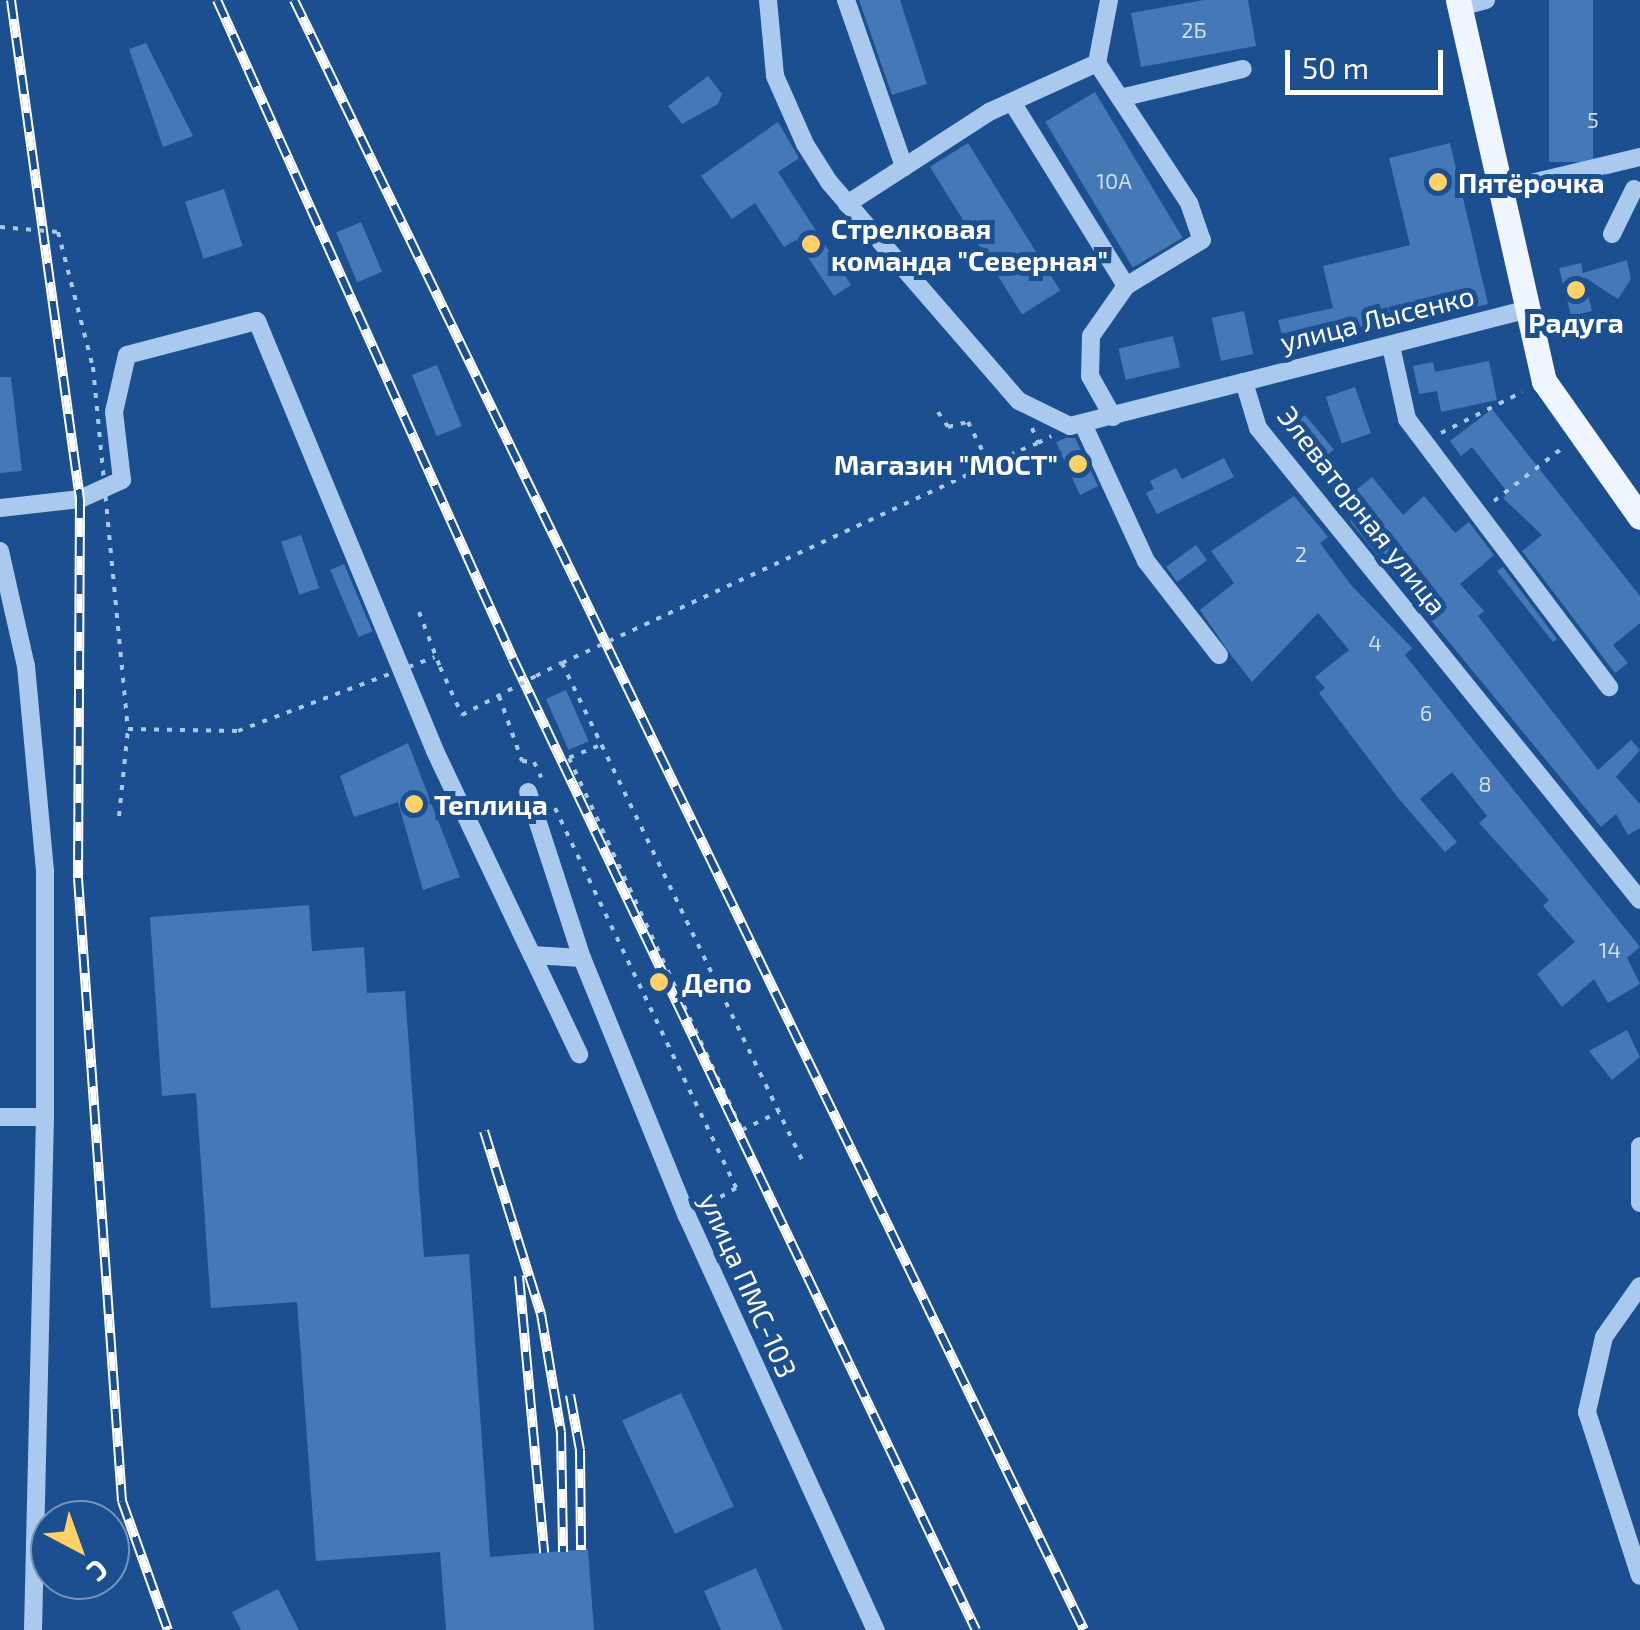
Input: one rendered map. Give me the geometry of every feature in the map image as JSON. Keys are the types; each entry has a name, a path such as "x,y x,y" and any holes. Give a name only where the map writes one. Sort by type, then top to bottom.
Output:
{"main road":[{"path":"1459,4 1524,310 1544,381 1578,435 1640,517"}],"street":[{"path":"768,0 775,76 805,144 847,204 1019,401 1083,424 1244,382"},
{"path":"846,0 904,167"},
{"path":"1109,0 1097,63 1189,203 1202,240 1126,286 1091,336 1090,376 1113,417"},
{"path":"1459,4 1486,0"},
{"path":"847,204 1012,102 1097,63"},
{"path":"1120,98 1244,69"},
{"path":"1012,102 1126,286"},
{"path":"1498,192 1633,159 1637,190 1612,234"},
{"name":"улица Лысенко","path":"1244,382 1524,310"},
{"path":"0,508 80,499 122,480 114,412 127,355 257,321 435,751 579,1054"},
{"path":"1391,346 1407,419 1609,687"},
{"name":"Элеваторная улица","path":"1244,382 1258,428 1640,900"},
{"path":"1083,424 1146,561 1219,655"},
{"path":"0,551 26,666 45,872 45,1117 33,1630"},
{"name":"улица ПМС-103","path":"528,792 582,958 687,1216 876,1630"},
{"path":"532,955 582,958"},
{"path":"0,1117 45,1117"},
{"path":"1640,1146 1640,1203"},
{"path":"1640,1286 1604,1337 1587,1412 1640,1576"}],"path":[{"path":"0,227 58,232 89,350 128,729 119,816"},
{"path":"1424,441 1544,381"},
{"path":"938,412 948,427 968,422 988,464"},
{"path":"1478,514 1578,435"},
{"path":"419,612 462,715 562,663 1038,443"},
{"path":"128,729 238,731 435,656"},
{"path":"562,663 598,746 804,1164"},
{"path":"498,696 522,761 534,762 736,1188 687,1216"},
{"path":"598,746 568,758 742,1130 779,1112"}],"building":[{"path":"859,0 900,0 927,84 892,95"},
{"path":"1204,0 1248,0 1256,46 1141,67 1131,13"},
{"path":"1549,0 1593,0 1593,162 1549,162"},
{"path":"146,43 193,136 163,147 129,49"},
{"path":"708,76 722,94 718,104 682,124 668,106"},
{"path":"1095,92 1183,238 1133,268 1045,122"},
{"path":"778,122 799,158 778,172 851,285 834,296 796,240 784,247 755,203 732,219 701,176"},
{"path":"968,143 1060,291 1022,314 930,167"},
{"path":"1450,143 1488,304 1340,339 1338,331 1284,343 1278,320 1333,308 1323,266 1410,245 1389,158"},
{"path":"224,189 243,246 204,259 185,202"},
{"path":"361,222 382,272 357,282 336,233"},
{"path":"1627,260 1631,279 1618,299 1584,277 1592,311 1571,316 1559,268 1581,263 1583,273"},
{"path":"1244,311 1253,354 1221,361 1212,318"},
{"path":"1173,336 1180,367 1126,380 1118,349"},
{"path":"1489,361 1497,400 1441,412 1437,391 1419,394 1413,366 1433,362 1435,372"},
{"path":"437,365 462,426 437,436 412,375"},
{"path":"0,377 11,377 22,471 0,473"},
{"path":"1355,387 1371,433 1342,443 1326,397"},
{"path":"1492,409 1640,596 1640,623 1613,645 1628,663 1615,673 1522,551 1542,535 1503,498 1508,493 1472,447 1461,456 1450,441"},
{"path":"1305,415 1334,449 1314,466 1285,432"},
{"name":"Магазин \"МОСТ\"","path":"1075,438 1098,486 1080,495 1056,442"},
{"path":"1224,458 1234,477 1157,514 1146,493 1154,489 1150,481 1176,468 1182,479"},
{"path":"1372,477 1403,515 1424,496 1455,533 1469,522 1494,555 1460,584 1484,611 1478,616 1598,770 1631,740 1640,750 1616,777 1640,804 1640,828 1628,835 1616,814 1601,827 1352,524 1341,502"},
{"path":"1294,496 1328,537 1320,543 1351,585 1412,648 1405,655 1640,947 1627,958 1640,984 1608,1003 1594,979 1562,1007 1537,974 1575,942 1543,906 1549,900 1479,823 1487,816 1452,772 1420,799 1457,842 1445,852 1399,799 1319,693 1325,688 1315,677 1349,650 1318,613 1252,682 1231,655 1200,610 1234,583 1211,551"},
{"path":"301,535 319,588 299,595 281,542"},
{"path":"1196,545 1207,560 1177,582 1166,567"},
{"path":"344,564 373,631 359,637 330,570"},
{"path":"1503,567 1557,639 1553,642 1497,571"},
{"path":"566,690 589,741 569,750 546,699"},
{"name":"Теплица","path":"408,743 460,877 423,890 398,802 354,817 340,776"},
{"path":"309,905 312,951 364,947 367,993 405,991 424,1257 469,1254 490,1557 588,1549 594,1630 446,1630 440,1552 316,1561 297,1302 211,1308 196,1093 162,1096 150,917"},
{"path":"1627,1030 1640,1057 1612,1080 1589,1051"},
{"path":"681,1393 734,1506 675,1534 622,1420"},
{"path":"756,1568 783,1630 721,1630 704,1591"},
{"path":"278,1589 299,1630 241,1630 232,1612"}],"railway":[{"path":"11,0 80,499 78,878 122,1501 168,1630"},
{"path":"217,0 513,659 976,1630"},
{"path":"294,0 1084,1630"},
{"path":"484,1131 541,1314 561,1432 563,1552"},
{"path":"519,1276 544,1553"},
{"path":"570,1395 580,1450 581,1550"}],"place":[{"name":"Пятёрочка","path":"1438,182"},
{"name":"Стрелковая команда \"Северная\"","path":"811,244"},
{"name":"Радуга","path":"1576,290"},
{"name":"Магазин \"МОСТ\"","path":"1078,464"},
{"name":"Теплица","path":"414,804"},
{"name":"Депо","path":"659,982"}]}
